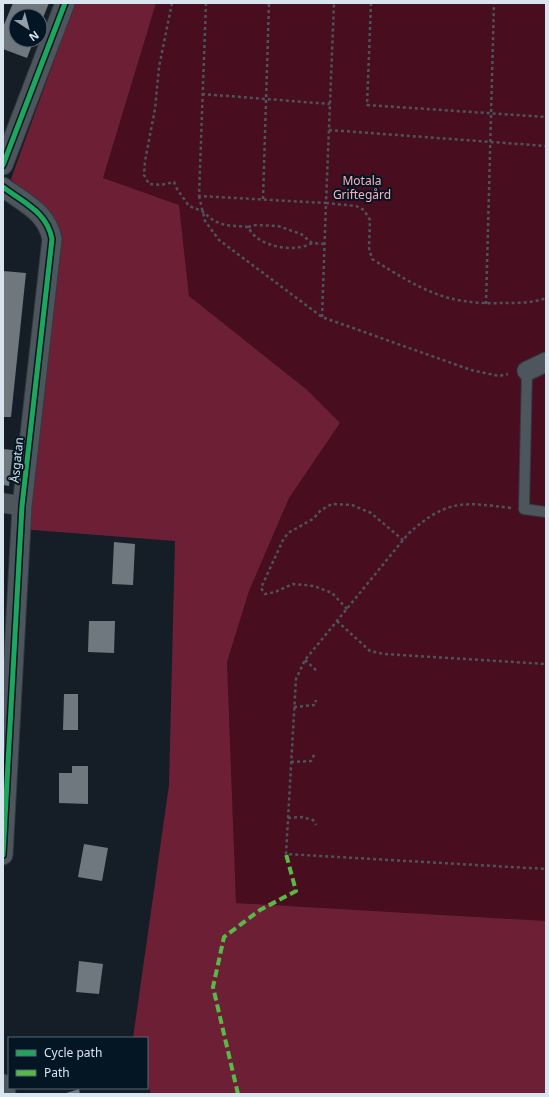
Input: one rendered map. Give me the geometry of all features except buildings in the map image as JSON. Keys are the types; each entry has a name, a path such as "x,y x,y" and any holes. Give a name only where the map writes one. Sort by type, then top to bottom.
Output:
{"street":[{"path":"3,165 65,3"},
{"name":"Åsgatan","path":"3,187 40,213 48,225 52,239 22,506 3,855"},
{"path":"527,371 546,362"},
{"path":"3,503 22,506"},
{"path":"3,1084 6,1094"}],"lane":[{"path":"527,371 524,509 546,512"}],"path":[{"path":"172,3 159,67 155,109 144,161 144,175 149,184 161,185 174,182 177,190 190,206 202,211 214,221 225,225 248,227 256,225 278,226 301,234 312,243"},
{"path":"206,3 200,196 202,211 211,231 219,240 322,317 470,370 499,376 527,371"},
{"path":"263,199 269,3"},
{"path":"322,317 334,3"},
{"path":"371,3 367,105 546,117"},
{"path":"486,304 494,3"},
{"path":"202,94 330,104"},
{"path":"329,130 546,146"},
{"path":"200,196 356,206 364,210 370,220 369,248 372,259 420,288 441,297 486,304 517,303 546,298"},
{"path":"248,227 256,237 272,245 305,247 312,243 325,244"},
{"path":"524,509 467,503 451,506 435,512 403,540 305,660 296,679 286,854 546,869"},
{"path":"348,609 332,593 314,586 293,584 275,592 265,594 261,588 283,540 288,533 313,519 321,510 332,504 352,505 371,513 403,540"},
{"path":"337,621 370,651 384,654 546,664"},
{"path":"305,660 318,671"},
{"path":"294,707 315,705 316,700"},
{"path":"291,762 311,761 315,753"},
{"path":"288,818 302,817 313,820 316,825"}],"green space":[{"name":"Motala Griftegård","path":"156,3 546,3 546,921 236,903 227,662 249,591 289,498 340,423 306,389 189,296 179,205 103,178"}],"shaded area":[{"path":"75,3 156,3 103,178 179,205 189,296 306,389 340,423 289,498 249,591 227,662 236,903 546,921 546,1094 151,1094 148,1085 148,1037 133,1037 169,785 175,541 20,529 45,332 44,216 11,179"}],"marked path":[{"path":"238,1094 213,987 224,937 260,910 296,891 286,854"}],"cycle path":[{"path":"3,165 65,3"},
{"path":"3,187 40,215 45,222 52,239 22,506 3,855"}]}
